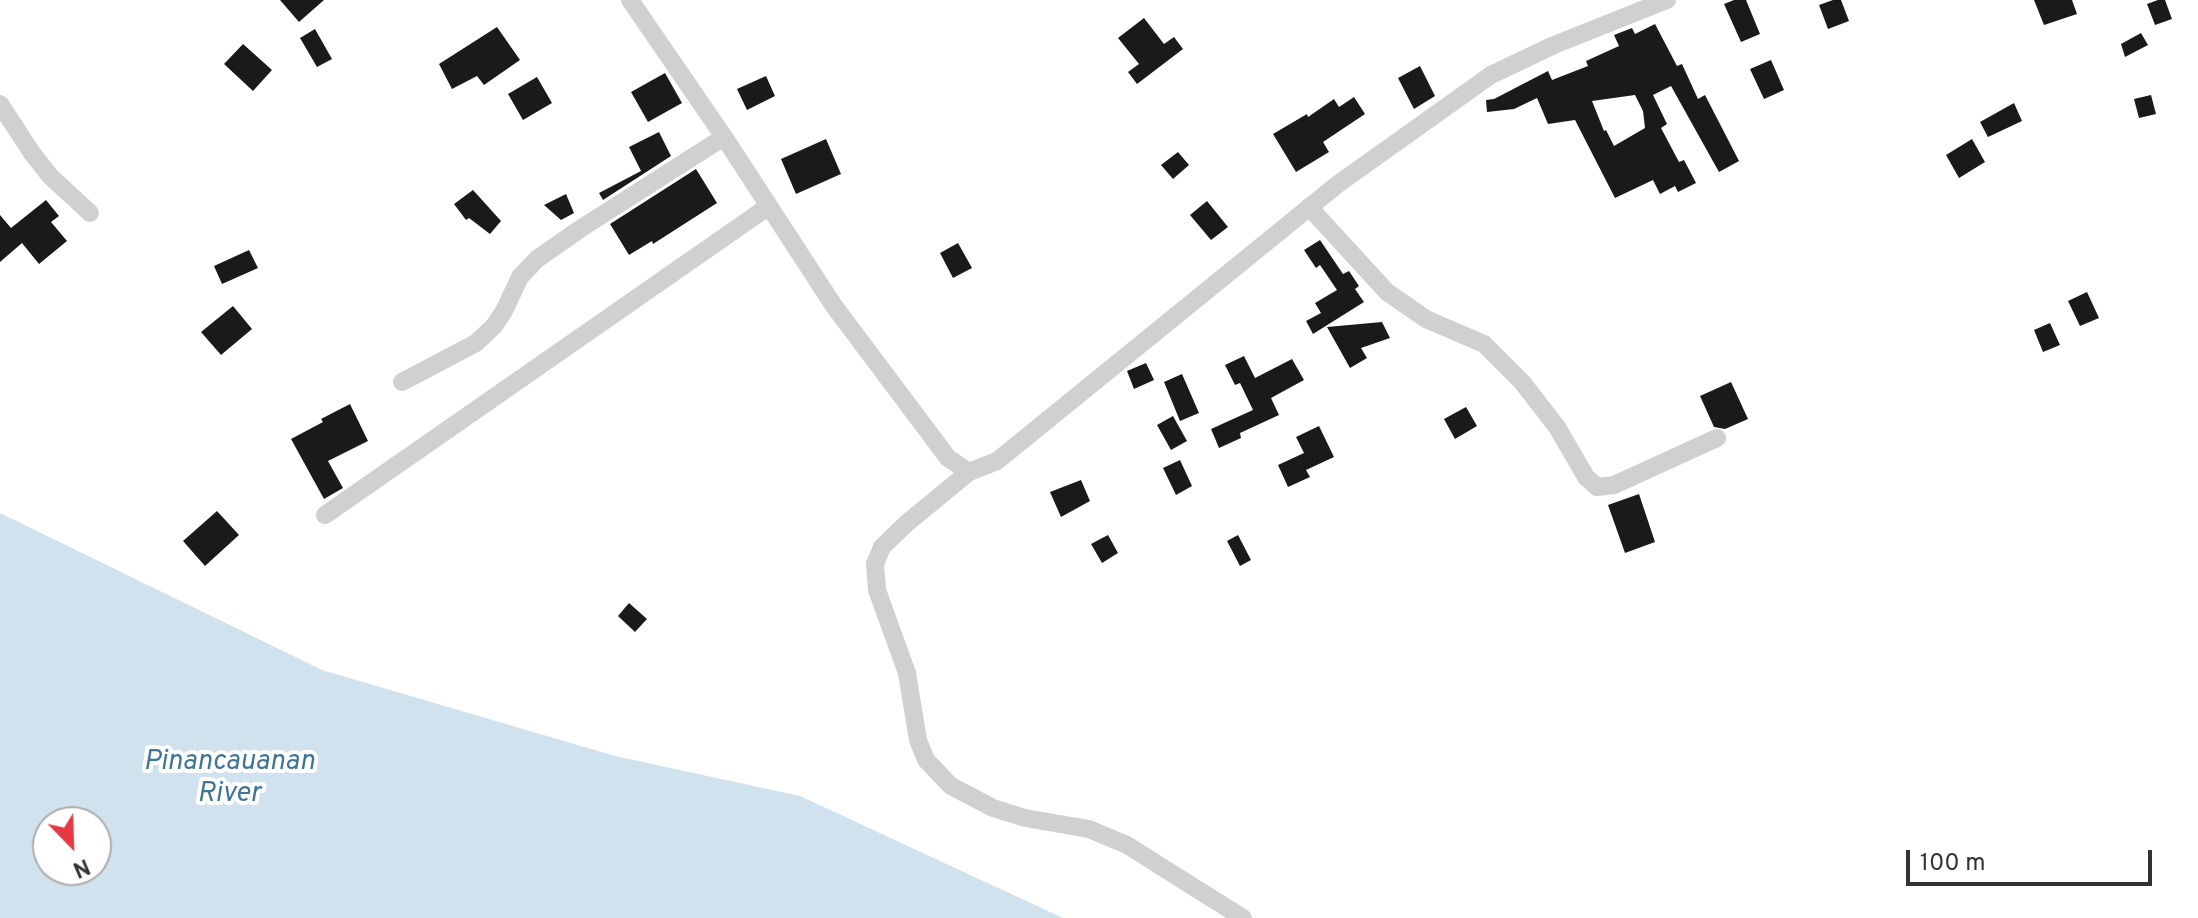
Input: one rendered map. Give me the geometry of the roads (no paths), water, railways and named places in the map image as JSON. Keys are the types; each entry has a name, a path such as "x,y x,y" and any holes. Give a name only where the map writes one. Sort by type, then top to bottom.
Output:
{"street":[{"path":"630,0 834,306 948,458 969,472"},
{"path":"1243,918 1127,845 1089,829 1025,818 993,808 951,786 926,760 918,740 907,673 877,590 875,564 882,547 969,472 997,461 1309,207 1491,75 1554,45 1667,0"},
{"path":"0,104 41,165 90,213"},
{"path":"402,382 476,343 494,326 520,277 537,259 724,137"},
{"path":"325,515 769,206"},
{"path":"1309,207 1387,292 1426,319 1484,344 1522,382 1557,427 1586,477 1597,487 1614,485 1717,438"}],"water":[{"name":"Pinancauanan River","path":"0,513 322,670 615,756 800,796 1063,918 0,918"}]}
